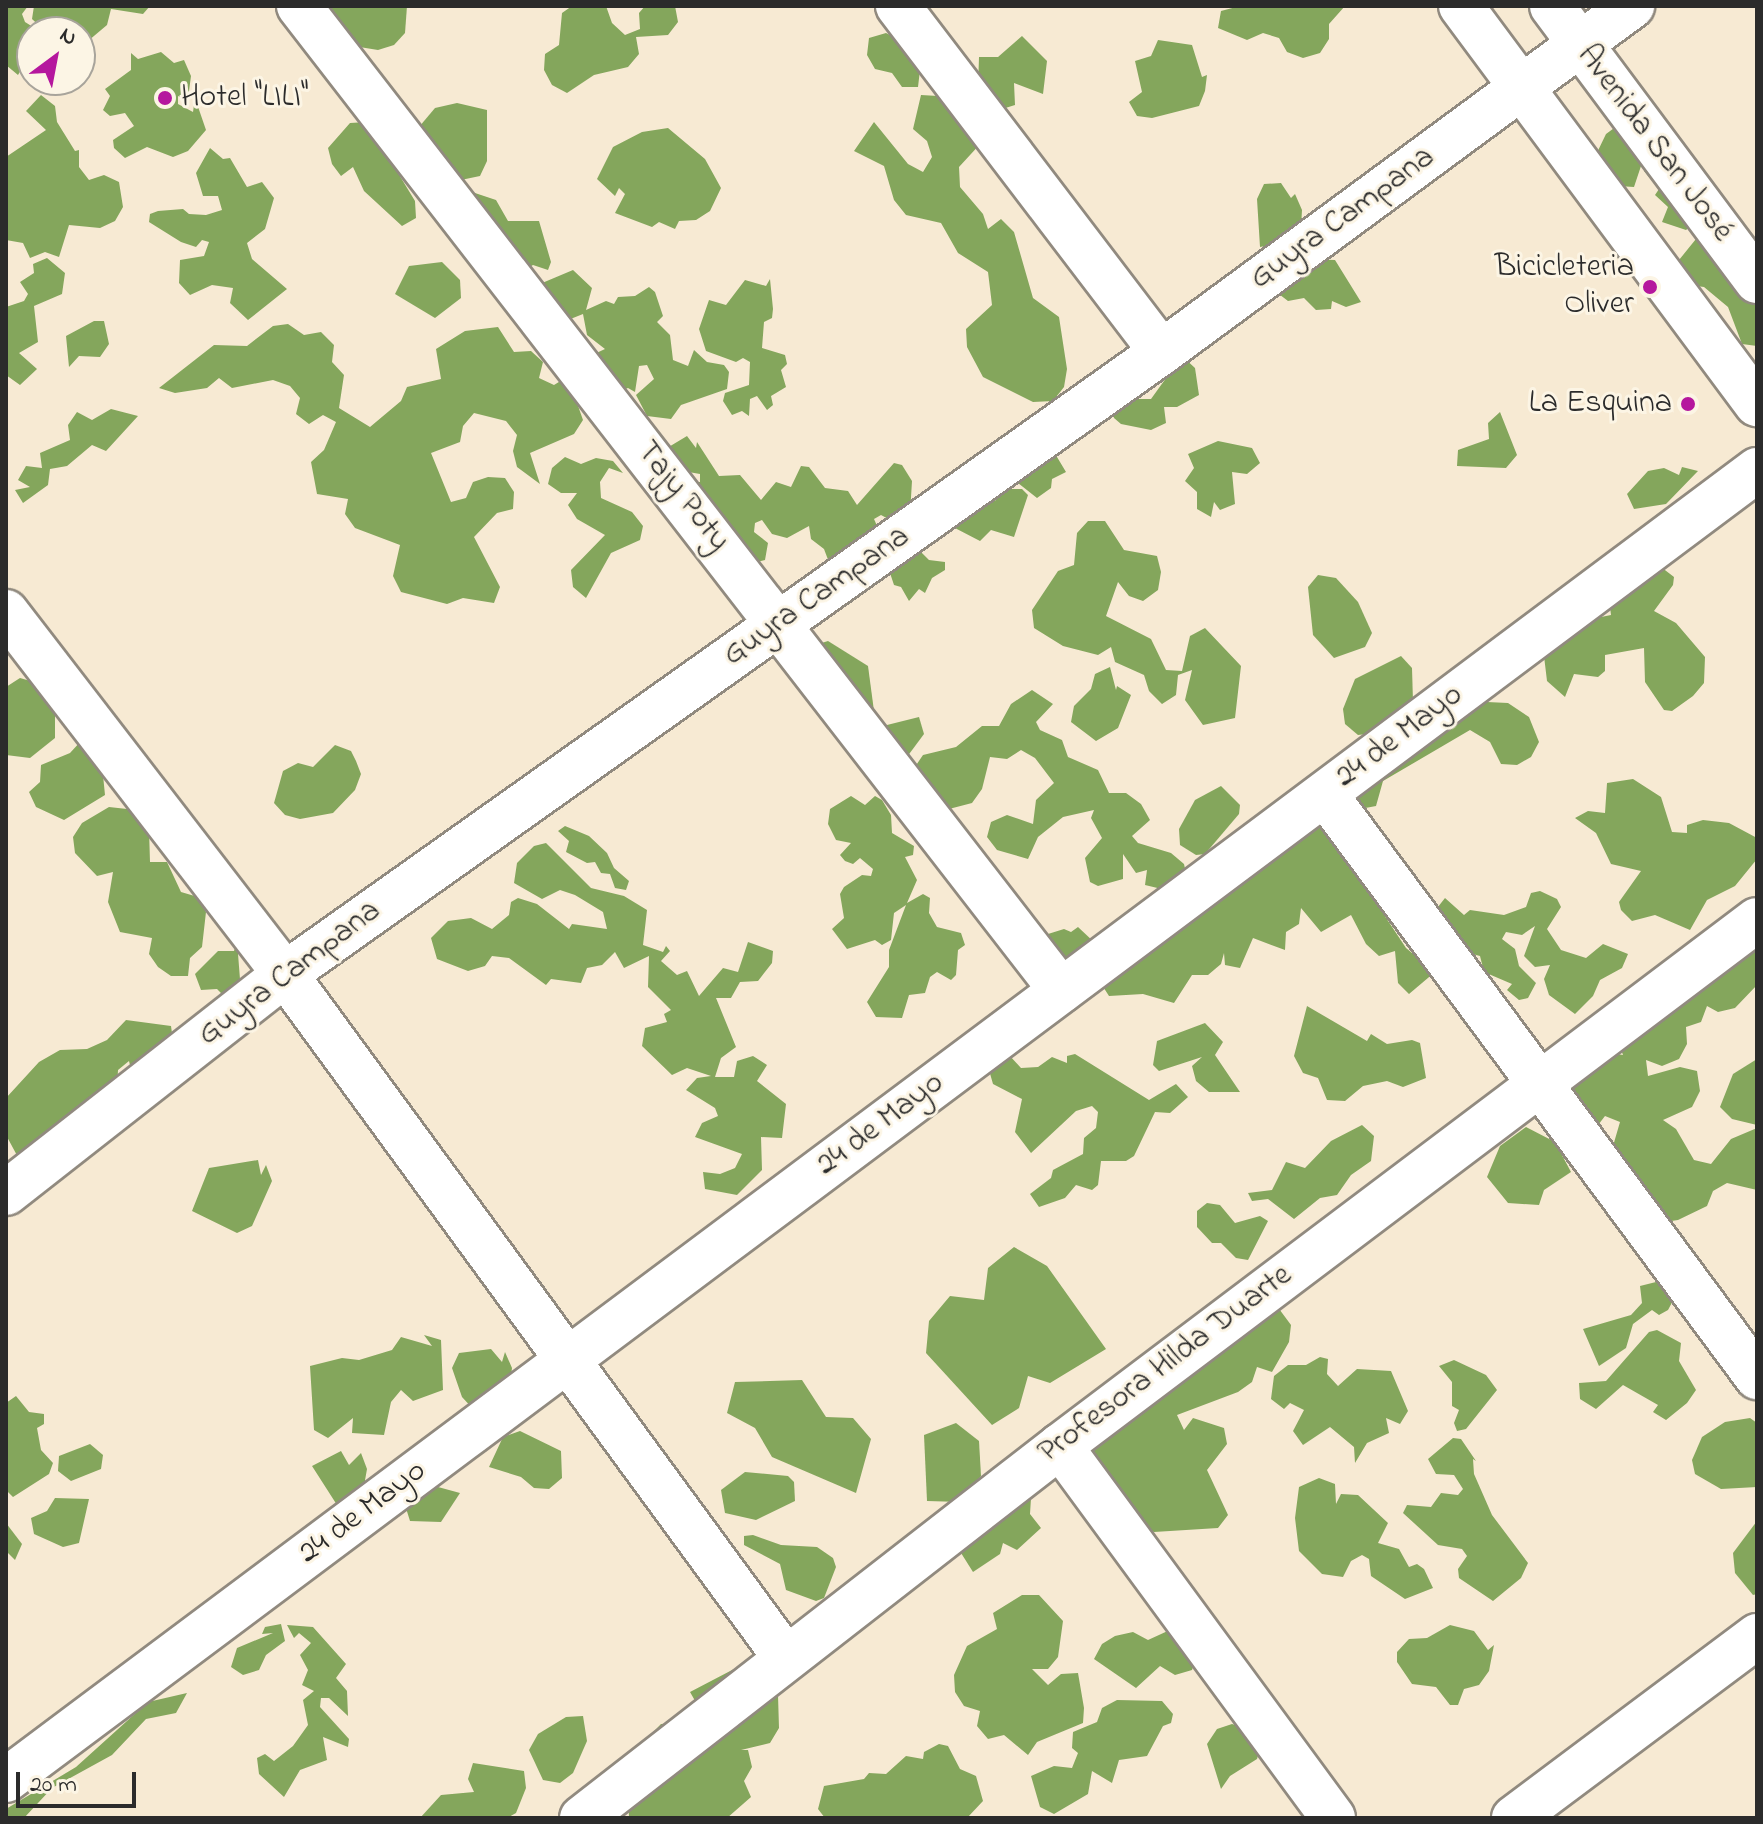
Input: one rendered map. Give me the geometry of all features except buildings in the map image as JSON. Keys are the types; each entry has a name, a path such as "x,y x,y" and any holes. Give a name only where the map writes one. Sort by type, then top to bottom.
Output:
{"street":[{"name":"Tajy Poty","path":"299,6 780,623 1061,990"},
{"path":"898,6 1162,352"},
{"path":"1461,6 1757,404"},
{"name":"Avenida San José","path":"1552,6 1757,281"},
{"name":"Guyra Campana","path":"6,1193 285,974 1162,352 1632,6"},
{"name":"24 de Mayo","path":"6,1780 1757,470"},
{"path":"6,612 285,974 565,1362 785,1657"},
{"path":"1325,794 1535,1083 1757,1377"},
{"name":"Profesora Hilda Duarte","path":"588,1816 785,1657 1060,1446 1535,1083 1757,920"},
{"path":"1060,1446 1333,1818"},
{"path":"1514,1818 1757,1636"}],"green space":[{"path":"6,6 28,6 23,16 16,16 16,73 6,65"},
{"path":"34,6 150,6 143,14 111,9 107,25 96,34 96,16 32,16"},
{"path":"314,6 407,6 405,33 394,45 378,50 347,45"},
{"path":"572,6 606,6 612,23 625,35 640,29 639,13 645,6 675,6 678,22 668,35 636,37 639,54 628,67 594,75 567,93 552,85 544,70 545,54 559,45 562,13"},
{"path":"1240,6 1345,6 1329,24 1329,39 1320,53 1303,58 1287,52 1279,38 1263,33 1247,40 1218,28 1221,11"},
{"path":"886,33 902,41 920,70 918,87 902,87 892,73 875,69 867,55 869,38"},
{"path":"1022,36 1047,61 1043,94 1014,83 1015,105 999,110 993,94 978,88 979,57 998,57"},
{"path":"1158,40 1192,45 1202,77 1207,75 1205,91 1199,106 1152,118 1137,116 1129,102 1142,92 1135,61 1151,56"},
{"path":"161,52 174,63 184,60 191,76 189,91 185,99 178,96 178,104 193,112 195,98 206,130 188,151 173,157 147,147 125,158 114,148 113,140 134,126 125,113 110,116 103,110 110,96 105,89 131,70 131,53 138,59"},
{"path":"921,95 938,96 963,116 982,142 959,167 960,187 983,214 988,229 1001,219 1014,232 1033,298 1059,317 1067,369 1064,387 1053,401 1033,402 983,377 967,347 966,329 992,305 988,272 958,253 941,223 906,215 894,200 884,166 854,151 874,122 908,164 923,172 932,157 927,141 913,129"},
{"path":"42,96 55,106 57,122 75,151 79,150 79,167 89,180 104,175 119,182 123,207 115,221 100,228 69,225 59,257 45,252 30,258 23,243 6,240 6,157 46,130 26,111"},
{"path":"457,103 487,110 487,161 480,176 456,181 419,127 435,108"},
{"path":"367,122 415,201 416,218 402,226 364,191 353,167 341,176 332,164 328,148 350,123"},
{"path":"1621,123 1655,126 1688,152 1692,225 1686,230 1662,222 1668,207 1655,195 1659,189 1644,171 1644,157 1634,187 1618,186 1592,163 1606,134"},
{"path":"668,128 705,159 721,188 710,211 696,220 679,221 675,229 659,222 652,227 615,213 625,194 619,188 615,196 597,179 613,147 642,132"},
{"path":"210,148 223,159 230,158 247,187 262,182 274,198 265,229 247,243 252,259 287,289 248,320 230,303 233,288 212,285 190,295 179,283 180,260 204,256 209,242 202,240 196,247 181,242 149,222 150,214 158,211 183,209 189,214 206,215 222,210 218,196 203,196 196,173"},
{"path":"1281,183 1291,198 1295,194 1302,210 1301,227 1292,241 1260,247 1257,199 1264,184"},
{"path":"466,190 496,200 508,221 539,221 551,262 548,270 533,265 526,269"},
{"path":"1700,234 1757,275 1757,346 1742,344 1728,307 1704,287 1681,284 1679,260"},
{"path":"47,258 65,273 62,294 34,306 38,342 19,353 37,369 20,385 6,375 6,307 24,301 28,294 20,282 34,273 33,264"},
{"path":"1301,259 1335,260 1361,302 1346,307 1332,301 1331,309 1316,310 1304,298 1288,301 1275,291"},
{"path":"442,262 460,280 461,298 435,318 395,294 409,266"},
{"path":"573,270 592,288 586,310 606,301 614,304 618,297 635,296 649,287 655,292 663,316 657,322 670,335 673,360 688,366 694,350 707,362 724,365 729,372 727,389 681,405 671,419 647,416 636,395 654,379 647,365 639,366 635,392 628,388 612,394 590,356 605,349 587,335 583,314 563,322 535,286"},
{"path":"770,279 772,318 764,322 762,348 785,355 787,364 781,370 786,387 771,396 773,405 767,410 757,396 750,399 749,416 742,411 732,415 723,401 725,393 749,385 750,362 743,358 736,362 706,351 699,329 709,300 726,305 745,280 766,286"},
{"path":"94,321 104,321 109,344 100,357 79,356 69,367 66,336"},
{"path":"288,324 304,335 321,332 334,345 332,362 344,375 339,408 370,427 401,401 407,387 441,379 436,349 465,331 498,327 514,352 531,351 543,362 539,378 554,385 567,377 581,387 577,403 583,420 574,434 530,453 540,484 517,467 513,451 517,435 506,421 474,413 463,426 460,442 431,453 451,502 466,498 473,482 488,477 505,478 514,492 513,509 497,513 474,537 500,587 494,603 463,598 447,604 401,592 393,576 400,545 355,528 345,514 348,499 317,494 311,462 324,450 336,422 323,415 309,424 296,414 300,398 290,386 273,380 232,388 219,378 207,388 175,393 159,388 214,345 247,346 273,326"},
{"path":"1182,356 1195,368 1199,395 1177,407 1164,407 1166,423 1151,430 1121,424 1114,418 1112,410 1134,399 1151,399"},
{"path":"111,409 138,416 106,451 92,445 67,466 50,469 48,485 23,503 15,490 30,487 18,480 26,466 42,468 40,453 70,440 68,425 77,412 92,420"},
{"path":"1500,412 1517,455 1506,468 1457,466 1458,450 1489,439 1488,423"},
{"path":"687,436 696,448 697,442 719,476 740,475 761,500 776,482 791,487 801,466 809,467 825,488 848,491 857,505 894,463 902,465 912,481 910,514 894,522 881,515 874,519 881,535 830,565 824,549 811,539 809,526 787,538 772,534 762,520 755,523 754,532 768,543 765,560 757,562 691,482 700,482 700,474 677,470 667,448"},
{"path":"1218,441 1252,448 1260,463 1247,474 1232,472 1235,504 1220,510 1214,502 1211,517 1197,509 1197,492 1185,481 1194,468 1188,454"},
{"path":"1035,451 1057,457 1066,472 1052,479 1051,488 1037,498 1018,483 1016,465"},
{"path":"565,457 581,464 596,458 613,461 623,473 609,468 600,482 601,498 632,512 643,526 640,540 611,553 586,598 573,587 571,570 605,535 577,519 568,505 577,493 561,493 548,484 552,468"},
{"path":"1682,467 1698,471 1666,504 1634,509 1627,494 1648,471 1664,468 1679,475"},
{"path":"1001,489 1022,489 1028,495 1014,537 991,530 980,541 953,527 979,498 995,501"},
{"path":"1088,521 1105,521 1124,550 1157,556 1161,572 1158,590 1143,601 1129,596 1118,582 1106,616 1151,639 1166,670 1182,671 1190,636 1205,628 1241,666 1235,718 1203,725 1185,700 1192,670 1178,675 1176,695 1162,704 1149,691 1144,675 1115,662 1111,647 1098,655 1063,646 1034,628 1032,610 1058,571 1074,565 1077,533"},
{"path":"918,549 929,560 945,562 945,570 932,578 925,593 919,589 909,601 901,587 894,585 889,570"},
{"path":"1661,567 1674,577 1673,585 1654,611 1676,623 1705,657 1704,683 1693,696 1672,711 1664,710 1645,682 1644,648 1605,655 1605,671 1598,677 1574,674 1565,697 1547,681 1544,656 1586,620 1611,615 1610,607 1596,603"},
{"path":"1318,575 1336,578 1358,602 1372,633 1365,647 1334,658 1313,635 1308,587"},
{"path":"828,641 868,666 874,711 868,716 812,646"},
{"path":"1401,656 1412,668 1413,702 1375,733 1358,735 1345,724 1343,709 1355,679"},
{"path":"1110,667 1116,690 1117,686 1131,695 1118,728 1096,741 1071,722 1074,706 1091,689 1095,674"},
{"path":"20,678 55,688 55,738 30,758 6,755 6,687"},
{"path":"1032,690 1053,704 1036,722 1040,730 1062,740 1068,757 1098,770 1109,793 1126,793 1141,804 1150,820 1132,836 1138,843 1171,853 1184,864 1186,873 1170,891 1145,885 1147,870 1136,873 1123,854 1123,879 1098,886 1090,882 1085,858 1102,838 1091,818 1094,810 1063,817 1038,837 1028,859 997,850 987,837 991,822 1007,815 1033,824 1036,800 1054,783 1035,758 1021,750 1007,759 990,757 982,789 972,803 949,809 955,825 904,783 923,755 956,747 982,726 999,726 1011,704"},
{"path":"1466,701 1508,703 1529,717 1539,742 1531,757 1517,765 1501,764 1490,742 1470,730 1383,781 1376,806 1360,809 1346,802"},
{"path":"919,717 924,734 901,765 883,726"},
{"path":"81,741 100,745 105,795 64,820 36,807 29,792 40,782 41,765 70,753"},
{"path":"335,745 351,751 356,761 361,774 355,790 333,813 300,819 285,815 274,803 283,771 298,763 313,767"},
{"path":"1633,779 1661,797 1672,832 1687,833 1687,825 1703,820 1729,823 1757,838 1757,859 1735,886 1707,900 1690,930 1655,915 1632,921 1621,910 1619,902 1641,871 1611,864 1596,833 1575,818 1588,811 1605,813 1607,783"},
{"path":"1221,786 1240,805 1239,814 1205,854 1196,855 1180,845 1179,829 1195,800"},
{"path":"851,796 865,805 875,796 882,800 891,815 892,833 914,846 913,855 905,857 917,880 907,903 923,894 930,898 929,913 937,927 961,933 965,945 958,950 956,975 951,980 937,972 930,977 925,993 909,995 902,1018 876,1017 867,1002 889,967 889,950 906,905 894,913 891,940 882,945 875,940 847,949 832,929 844,918 840,894 844,887 862,875 871,876 873,869 860,858 853,864 845,861 840,855 851,843 836,840 828,824 830,809"},
{"path":"109,807 127,809 149,829 150,862 167,862 181,892 198,897 206,912 202,947 190,958 188,976 171,976 158,967 149,954 152,938 120,932 108,902 113,872 97,876 75,853 73,837 82,823"},
{"path":"1292,822 1324,824 1406,948 1435,972 1409,994 1398,983 1395,951 1379,956 1366,944 1351,915 1321,932 1301,908 1299,924 1286,932 1285,950 1253,938 1240,968 1225,965 1224,953 1221,964 1208,975 1192,975 1174,1003 1143,994 1109,996 1100,982"},
{"path":"565,826 589,836 607,853 614,868 629,881 626,890 615,888 610,874 601,873 595,862 587,863 566,852 569,841 558,831"},
{"path":"546,843 591,888 624,896 647,910 643,945 663,952 666,946 670,951 661,961 677,975 687,971 699,996 723,968 738,972 748,942 773,951 772,963 758,981 740,982 731,998 716,998 736,1047 721,1058 715,1077 734,1077 737,1061 753,1056 767,1065 757,1081 786,1104 782,1138 761,1137 762,1170 737,1195 705,1189 703,1172 720,1174 735,1168 742,1154 695,1137 702,1123 718,1116 715,1108 686,1090 697,1078 711,1076 687,1068 672,1075 642,1046 645,1028 667,1022 664,1014 671,1010 648,987 649,956 624,968 615,952 602,965 587,968 581,983 551,979 546,985 509,958 492,956 485,966 468,971 437,959 431,938 448,921 471,918 492,929 509,915 511,902 518,898 537,904 569,929 572,924 607,929 603,912 575,895 560,890 542,899 514,883 517,863 534,846"},
{"path":"1540,891 1557,899 1561,907 1547,929 1561,950 1586,958 1603,944 1628,954 1622,968 1600,980 1593,996 1575,1014 1549,995 1544,979 1550,965 1535,967 1524,956 1535,926 1522,935 1506,932 1502,939 1515,949 1519,966 1536,983 1528,998 1519,1000 1507,990 1512,984 1484,972 1480,956 1465,952 1450,925 1442,927 1430,917 1445,898 1464,915 1470,910 1504,915 1526,907 1531,893"},
{"path":"1030,922 1048,934 1064,929 1071,932 1078,927 1095,943 1071,966"},
{"path":"1741,935 1757,942 1757,985 1735,1008 1718,1012 1707,1006 1701,1022 1686,1027 1687,1044 1679,1059 1662,1066 1646,1060 1648,1076 1680,1067 1697,1071 1700,1091 1692,1107 1663,1120 1676,1129 1694,1160 1711,1164 1731,1139 1757,1128 1757,1190 1727,1183 1713,1191 1707,1206 1678,1220 1644,1225 1606,1170 1620,1122 1605,1116 1595,1129 1567,1112 1558,1068 1589,1049 1623,1055 1612,1025 1664,984 1678,951 1691,939"},
{"path":"237,941 241,992 228,1000 217,989 201,990 195,974 218,951 234,951"},
{"path":"1307,1006 1367,1041 1371,1034 1387,1044 1412,1040 1420,1043 1426,1078 1403,1087 1387,1081 1363,1086 1345,1101 1327,1100 1318,1078 1303,1073 1294,1056"},
{"path":"126,1020 171,1026 176,1061 133,1078 129,1061 118,1070 117,1090 20,1161 6,1135 6,1098 39,1062 60,1050 87,1049 107,1040"},
{"path":"1205,1023 1223,1042 1215,1055 1240,1092 1209,1092 1196,1081 1192,1066 1202,1057 1159,1071 1153,1065 1157,1041"},
{"path":"1075,1054 1149,1100 1176,1084 1188,1097 1170,1113 1155,1112 1134,1156 1126,1161 1101,1161 1098,1185 1092,1190 1076,1185 1065,1198 1039,1207 1030,1194 1051,1178 1053,1170 1083,1154 1084,1138 1096,1128 1098,1112 1092,1106 1076,1111 1031,1153 1015,1132 1022,1099 993,1084 989,1070 1009,1055 1021,1068 1038,1067 1052,1057 1067,1063 1067,1056"},
{"path":"1757,1059 1757,1125 1732,1119 1720,1107 1733,1074"},
{"path":"1362,1125 1374,1136 1371,1161 1351,1175 1337,1195 1320,1198 1294,1219 1268,1199 1252,1201 1248,1193 1272,1190 1286,1162 1305,1168 1331,1141"},
{"path":"1526,1127 1555,1142 1571,1172 1544,1190 1539,1205 1508,1203 1487,1177 1500,1146"},
{"path":"258,1160 261,1175 266,1165 272,1181 252,1226 237,1233 192,1211 209,1168"},
{"path":"1207,1203 1220,1205 1235,1223 1260,1216 1268,1221 1248,1260 1236,1258 1221,1243 1212,1243 1197,1227 1197,1211"},
{"path":"1014,1247 1047,1266 1106,1349 1050,1383 1028,1376 1019,1408 992,1425 926,1353 929,1321 950,1296 984,1300 988,1268"},
{"path":"1665,1282 1676,1295 1668,1310 1659,1315 1652,1310 1633,1324 1626,1348 1599,1366 1583,1329 1631,1315 1642,1303 1640,1286"},
{"path":"1271,1298 1291,1325 1289,1342 1272,1372 1257,1367 1252,1382 1238,1392 1177,1415 1184,1430 1193,1418 1224,1428 1227,1444 1207,1470 1228,1515 1218,1528 1154,1532 1110,1515 1090,1467 1093,1435"},
{"path":"1657,1330 1681,1343 1679,1361 1696,1390 1687,1403 1666,1420 1653,1412 1658,1405 1623,1385 1596,1409 1580,1399 1579,1383 1606,1381 1649,1332"},
{"path":"424,1335 441,1340 443,1390 413,1401 401,1390 391,1402 384,1435 352,1433 353,1418 328,1438 314,1430 310,1366 342,1358 359,1360 392,1350 401,1337 432,1346"},
{"path":"491,1349 502,1362 505,1352 512,1368 510,1385 474,1410 462,1397 452,1368 459,1353"},
{"path":"1320,1357 1328,1359 1327,1374 1338,1386 1357,1369 1391,1371 1408,1411 1400,1424 1386,1418 1389,1433 1367,1443 1355,1463 1354,1447 1330,1427 1303,1445 1293,1431 1304,1410 1290,1403 1284,1409 1271,1399 1274,1376 1288,1365 1306,1365"},
{"path":"1454,1360 1486,1375 1497,1390 1466,1429 1457,1431 1454,1423 1459,1410 1452,1406 1452,1382 1439,1366"},
{"path":"802,1380 826,1417 853,1418 871,1439 856,1493 772,1457 755,1428 727,1413 735,1382"},
{"path":"16,1396 29,1412 44,1414 44,1424 37,1428 41,1450 53,1463 49,1474 13,1497 6,1490 6,1403"},
{"path":"1750,1418 1757,1423 1757,1487 1721,1489 1695,1474 1692,1460 1702,1437 1725,1422"},
{"path":"956,1423 979,1441 981,1476 961,1502 927,1501 924,1435"},
{"path":"520,1431 561,1451 562,1478 549,1489 534,1488 521,1477 489,1467 503,1437"},
{"path":"1453,1438 1461,1439 1476,1461 1473,1459 1474,1474 1492,1515 1528,1563 1521,1578 1493,1601 1459,1578 1458,1569 1467,1556 1462,1549 1438,1545 1403,1513 1407,1505 1431,1507 1441,1493 1458,1495 1463,1489 1454,1475 1436,1474 1428,1459"},
{"path":"90,1444 103,1455 101,1469 71,1481 58,1471 59,1456"},
{"path":"341,1451 349,1465 361,1453 367,1469 364,1486 337,1505 312,1466"},
{"path":"745,1472 788,1476 794,1482 795,1501 756,1520 725,1513 721,1490"},
{"path":"1319,1478 1335,1484 1336,1504 1341,1494 1358,1495 1388,1523 1378,1543 1399,1549 1409,1567 1417,1564 1424,1569 1433,1588 1405,1599 1371,1576 1369,1559 1362,1555 1351,1561 1343,1577 1322,1574 1299,1551 1295,1518 1299,1487"},
{"path":"427,1484 460,1493 441,1522 410,1521 405,1505"},
{"path":"1015,1493 1031,1498 1030,1514 1041,1528 1017,1550 1003,1543 1000,1554 973,1572 956,1545"},
{"path":"55,1498 89,1499 79,1543 63,1547 34,1534 31,1518 47,1511"},
{"path":"1757,1521 1757,1594 1753,1595 1735,1573 1733,1553"},
{"path":"6,1523 22,1544 15,1560 6,1551"},
{"path":"753,1535 781,1545 817,1547 833,1558 836,1567 824,1598 816,1601 786,1590 780,1564 744,1545 744,1536"},
{"path":"1022,1595 1039,1595 1063,1621 1058,1657 1048,1669 1032,1669 1048,1685 1061,1674 1078,1673 1084,1708 1083,1723 1037,1742 1028,1755 1004,1735 988,1739 977,1726 980,1711 964,1706 955,1692 954,1675 967,1646 997,1629 993,1613"},
{"path":"281,1624 285,1641 266,1655 259,1670 243,1675 231,1667 237,1648 273,1633 262,1634 265,1627"},
{"path":"1183,1624 1198,1654 1192,1670 1175,1675 1160,1666 1136,1688 1094,1659 1102,1644 1115,1636 1133,1632 1148,1640"},
{"path":"287,1625 313,1627 346,1664 336,1678 347,1691 348,1716 329,1698 321,1698 320,1707 349,1739 348,1747 323,1737 327,1760 300,1770 284,1797 259,1774 257,1758 265,1754 274,1761 293,1746 308,1725 303,1700 314,1691 302,1685 308,1670 300,1655 311,1643 299,1633 294,1638"},
{"path":"1450,1625 1474,1631 1488,1650 1494,1645 1489,1671 1479,1685 1464,1689 1458,1705 1450,1705 1436,1687 1412,1684 1397,1662 1397,1652 1409,1639 1427,1638"},
{"path":"734,1669 751,1674 778,1695 779,1728 770,1743 741,1750 748,1750 752,1767 744,1781 751,1797 727,1818 629,1818 627,1759 661,1724 696,1722 698,1706 690,1692"},
{"path":"187,1693 176,1713 146,1719 112,1755 52,1788 24,1818 6,1818 6,1809 76,1767 148,1702"},
{"path":"1117,1700 1162,1701 1173,1714 1171,1723 1163,1726 1147,1756 1119,1760 1112,1783 1092,1771 1088,1794 1054,1814 1040,1807 1031,1776 1054,1766 1072,1768 1078,1753 1072,1748 1073,1732 1097,1722 1102,1708"},
{"path":"583,1716 587,1741 573,1773 560,1783 543,1780 529,1750 538,1734 566,1717"},
{"path":"1232,1724 1248,1729 1262,1743 1257,1759 1230,1776 1221,1789 1207,1744 1217,1729"},
{"path":"939,1744 948,1746 960,1769 976,1776 983,1801 967,1818 825,1818 818,1809 824,1786 864,1779 869,1773 886,1774 906,1756 923,1759 924,1752"},
{"path":"473,1763 524,1771 526,1788 516,1813 507,1818 420,1818 441,1795 474,1792 468,1779"}],"place":[{"name":"Hotel \"LILI\"","path":"165,98"},
{"name":"Bicicleteria Oliver","path":"1650,287"},
{"name":"La Esquina","path":"1688,404"}]}
